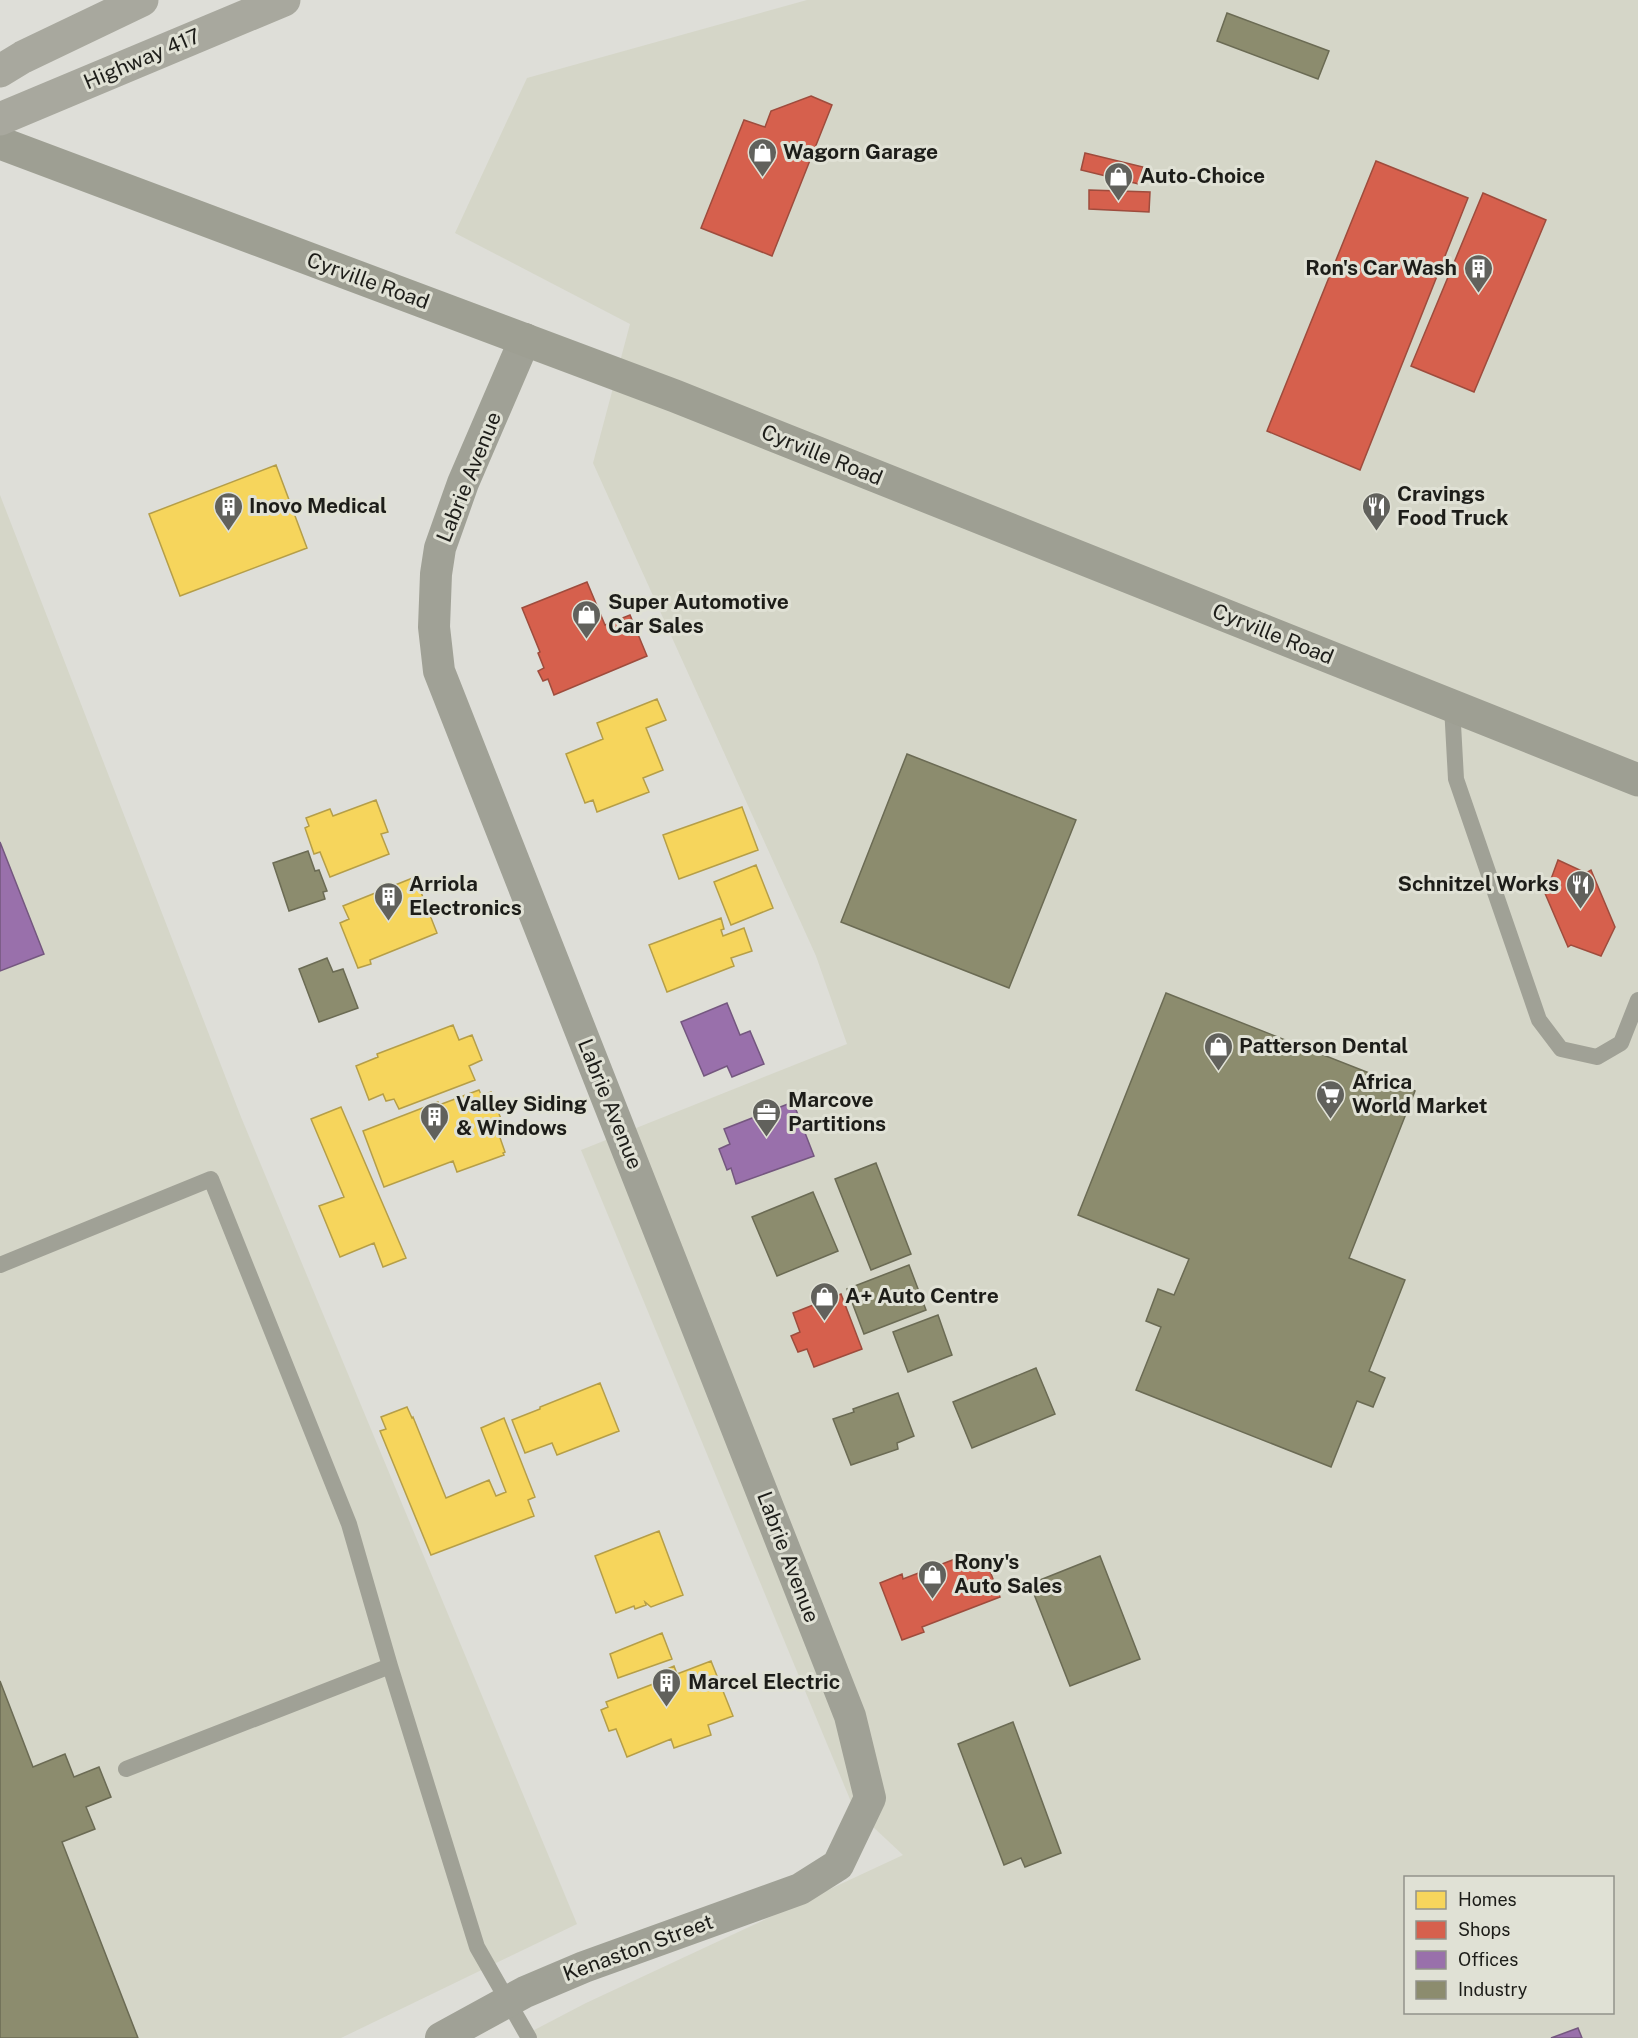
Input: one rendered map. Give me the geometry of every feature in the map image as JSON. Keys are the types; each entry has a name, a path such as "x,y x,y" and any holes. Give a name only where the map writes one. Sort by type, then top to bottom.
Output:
{"highway":[{"path":"0,71 23,57 142,0"},
{"name":"Highway 417","path":"0,119 284,0"}],"main road":[{"name":"Cyrville Road","path":"0,143 675,396 1638,780"}],"street":[{"name":"Labrie Avenue","path":"525,339 463,483 440,548 436,574 434,627 439,671 849,1716 870,1798 838,1865"},
{"name":"Kenaston Street","path":"441,2038 525,1992 584,1967 800,1889 838,1865"}],"lane":[{"path":"1452,706 1456,779 1539,1020 1561,1048 1597,1057 1622,1043 1638,1000"},
{"path":"0,1265 211,1179 349,1524 390,1666 477,1947 529,2038"},
{"path":"126,1769 390,1666"}],"shaded area":[{"path":"807,0 1638,0 1638,2038 519,2038 586,2003 903,1855 854,1809 581,1150 847,1044 816,956 593,463 630,324 455,233 527,78"},
{"path":"0,495 241,1117 577,1924 341,2038 0,2038"}],"building: Homes":[{"name":"Inovo Medical","path":"276,465 307,548 180,596 149,514"},
{"path":"657,699 666,720 646,728 663,770 643,778 649,792 597,812 593,800 585,803 566,754 603,739 597,723"},
{"path":"376,800 388,832 381,834 389,854 330,877 320,852 314,854 305,828 309,826 306,818 330,809 333,816"},
{"path":"742,807 758,850 679,879 663,835"},
{"path":"756,865 773,908 731,925 714,882"},
{"name":"Arriola Electronics","path":"415,877 437,933 370,960 371,964 358,968 340,923 349,919 343,906"},
{"path":"721,918 723,936 744,928 752,951 731,958 734,966 667,992 649,945"},
{"path":"453,1025 459,1040 472,1035 482,1060 469,1066 475,1080 399,1109 394,1099 386,1101 383,1094 369,1100 356,1066 378,1057 377,1054"},
{"name":"Valley Siding & Windows","path":"479,1090 482,1096 491,1092 505,1130 498,1132 504,1155 457,1172 453,1161 384,1187 363,1131 438,1102 439,1105"},
{"path":"341,1107 406,1258 383,1267 374,1243 340,1257 319,1206 344,1197 311,1119"},
{"path":"600,1383 619,1431 557,1455 552,1443 525,1453 512,1420"},
{"path":"407,1407 446,1498 489,1480 496,1496 506,1492 481,1428 504,1418 535,1497 528,1500 534,1516 431,1555 380,1431 386,1429 381,1417"},
{"path":"659,1531 683,1595 651,1607 645,1602 646,1605 635,1609 634,1606 616,1613 595,1556"},
{"path":"662,1633 672,1659 618,1678 610,1654"},
{"name":"Marcel Electric","path":"711,1661 733,1716 708,1725 711,1735 674,1748 671,1739 627,1757 616,1729 609,1731 601,1710 608,1707 606,1702 661,1681 658,1673 674,1666 677,1674"}],"building: Shops":[{"name":"Wagorn Garage","path":"811,96 832,105 772,256 701,228 744,120 765,127 771,111"},
{"name":"Auto-Choice","path":"1085,153 1143,167 1139,184 1081,170"},
{"path":"1376,161 1468,198 1360,470 1267,431"},
{"name":"Auto-Choice","path":"1089,190 1150,192 1149,212 1089,209"},
{"name":"Ron's Car Wash","path":"1483,193 1546,220 1474,392 1411,366"},
{"name":"Super Automotive Car Sales","path":"587,582 605,625 630,615 647,656 554,695 548,679 543,681 538,671 544,668 538,653 540,652 522,608"},
{"name":"Schnitzel Works","path":"1558,860 1586,873 1591,870 1615,927 1601,956 1571,945 1568,947 1544,891 1547,890"},
{"name":"A+ Auto Centre","path":"841,1294 862,1349 814,1367 807,1349 798,1352 791,1336 800,1332 793,1313"},
{"path":"968,1554 972,1566 986,1561 1000,1597 922,1627 924,1632 902,1640 880,1583 902,1574 903,1579"}],"building: Offices":[{"path":"0,842 44,954 0,971"},
{"path":"727,1003 740,1035 750,1031 764,1064 732,1077 727,1066 704,1076 681,1022"},
{"name":"Marcove Partitions","path":"793,1102 814,1156 736,1184 731,1168 727,1170 719,1149 730,1144 724,1129"},
{"path":"1578,2028 1582,2038 1551,2038"}],"building: Industry":[{"path":"1227,13 1329,51 1318,79 1217,41"},
{"path":"907,754 1076,820 1009,988 841,922"},
{"path":"308,851 315,871 319,870 327,891 323,892 325,899 289,911 273,863"},
{"path":"327,958 333,972 343,969 358,1008 319,1022 299,969"},
{"path":"1166,993 1415,1091 1349,1258 1405,1280 1369,1371 1385,1378 1373,1407 1357,1401 1331,1467 1136,1390 1161,1327 1146,1321 1158,1289 1174,1295 1189,1259 1078,1215"},
{"path":"876,1163 911,1254 871,1270 835,1179"},
{"path":"813,1192 838,1251 777,1276 752,1217"},
{"path":"909,1265 926,1310 864,1334 847,1289"},
{"path":"938,1315 952,1355 908,1372 893,1332"},
{"path":"1036,1368 1055,1414 972,1448 953,1402"},
{"path":"898,1393 914,1436 897,1443 898,1449 851,1465 833,1419 854,1412 853,1409"},
{"path":"1100,1556 1140,1659 1070,1686 1030,1584"},
{"path":"0,1681 33,1767 65,1754 74,1777 99,1767 111,1797 86,1807 95,1829 62,1842 138,2038 0,2038"},
{"path":"1013,1722 1061,1853 1025,1867 1021,1858 1004,1865 958,1744"}],"place":[{"name":"Wagorn Garage","path":"762,178"},
{"name":"Auto-Choice","path":"1119,202"},
{"name":"Ron's Car Wash","path":"1478,294"},
{"name":"Inovo Medical","path":"228,532"},
{"name":"Cravings Food Truck","path":"1376,532"},
{"name":"Super Automotive Car Sales","path":"587,640"},
{"name":"Schnitzel Works","path":"1580,910"},
{"name":"Arriola Electronics","path":"388,922"},
{"name":"Patterson Dental","path":"1218,1072"},
{"name":"Africa World Market","path":"1331,1120"},
{"name":"Marcove Partitions","path":"767,1138"},
{"name":"Valley Siding & Windows","path":"435,1142"},
{"name":"A+ Auto Centre","path":"824,1322"},
{"name":"Rony's Auto Sales","path":"933,1600"},
{"name":"Marcel Electric","path":"667,1708"}]}
